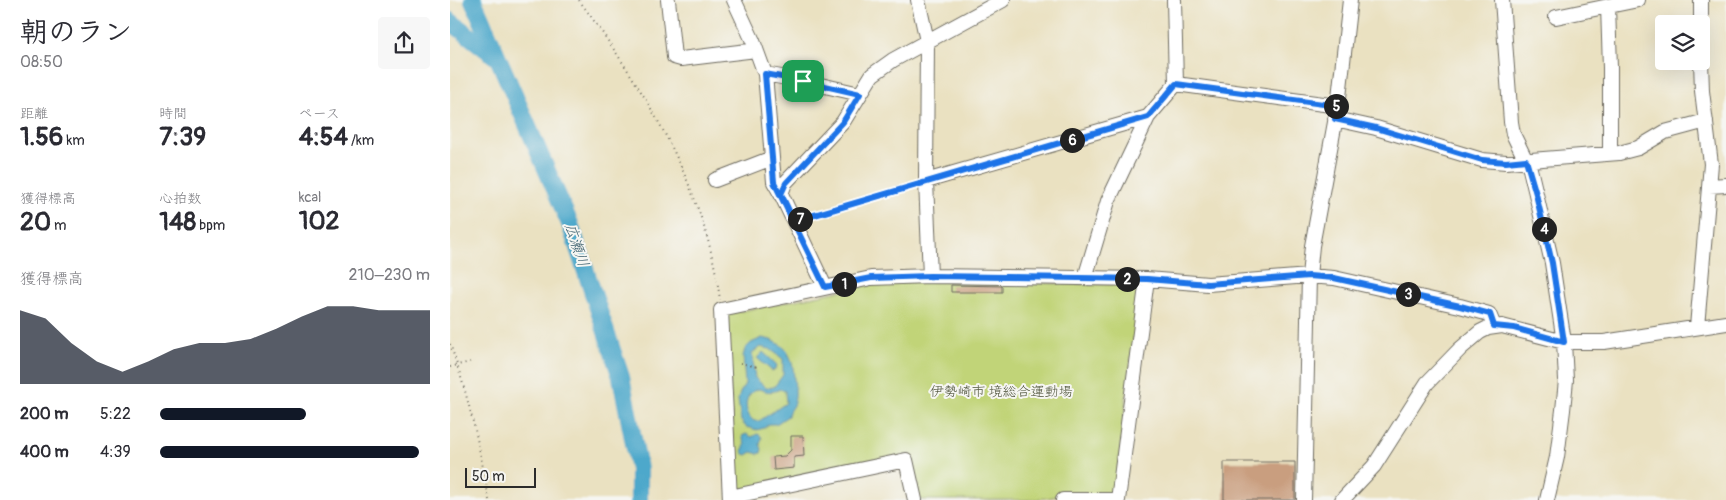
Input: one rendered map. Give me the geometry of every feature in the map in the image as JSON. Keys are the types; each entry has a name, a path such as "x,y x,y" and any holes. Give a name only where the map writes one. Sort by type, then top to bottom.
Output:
{"street":[{"path":"668,0 674,57 680,59 756,50"},
{"path":"734,0 765,74 774,182 825,287"},
{"path":"918,0 926,41 926,182 930,276"},
{"path":"781,194 786,183 843,122 872,75 893,60 926,41 1003,0"},
{"path":"1085,278 1108,201 1148,117 1176,84 1174,0"},
{"path":"1304,500 1309,276 1312,246 1336,112 1350,0"},
{"path":"1502,0 1511,122 1515,139 1526,160 1536,194 1552,263 1564,342 1566,380 1563,410 1557,457 1547,500"},
{"path":"1556,17 1638,0"},
{"path":"1701,0 1701,15"},
{"path":"1608,6 1610,154"},
{"path":"1697,327 1711,164 1701,70"},
{"path":"765,74 860,94"},
{"path":"1176,84 1336,112 1376,128 1482,160 1506,162 1610,154 1638,148 1665,132 1706,121"},
{"path":"926,182 1148,117"},
{"path":"715,180 772,158"},
{"path":"1709,186 1726,184"},
{"path":"915,500 906,460 730,499 721,310 871,278 930,276 1147,279 1208,284 1309,276 1334,278 1490,314 1494,326"},
{"path":"1063,500 1118,500 1147,279"},
{"path":"1342,500 1374,466 1427,383 1480,332 1494,326 1514,328 1564,342 1604,342 1726,323"}],"path":[{"path":"579,0 634,79 670,142 692,194 709,245 721,310"},
{"path":"794,221 926,182"},
{"path":"450,344 458,365 485,474 489,500"},
{"path":"450,367 470,362"},
{"path":"740,363 758,367 748,365"}],"green space":[{"name":"伊勢崎市 境総合運動場","path":"889,281 1140,285 1115,491 1110,495 1066,495 1033,500 920,500 911,454 739,490 735,487 727,314"}],"water":[{"path":"762,338 771,340 787,351 792,363 795,388 793,406 788,416 776,424 769,424 757,430 746,427 741,421 738,400 745,384 743,356 745,349 751,343","holes":["760,347 770,349 783,359 783,375 774,387 766,388 755,378 752,353","759,389 770,392 780,389 785,391 786,403 759,421 754,421 748,413 746,403 750,394"]},
{"path":"763,352 777,365 775,370 772,371 757,358"},
{"path":"746,434 752,437 757,434 760,435 762,438 760,444 761,453 752,452 747,455 744,454 742,451 745,445 742,436"}],"building":[{"path":"951,285 1002,286 1002,292 951,292"},
{"path":"791,436 803,436 804,456 794,457 794,468 774,470 773,457 785,456 791,450"},
{"path":"1224,462 1295,462 1295,500 1224,500"}],"waterway":[{"name":"広瀬川","path":"473,0 570,224 621,377 639,469 639,500"},
{"name":"広瀬川","path":"450,21 495,56"}],"route":[{"path":"765,74 803,81 860,94 843,122 786,183 781,194 794,221 1148,117 1176,84 1338,106 1335,119 1376,128 1482,160 1506,162 1526,160 1530,169 1552,263 1564,342 1514,328 1494,326 1490,314 1460,306 1334,278 1309,276 1208,284 1147,279 930,276 871,278 825,287 774,182 765,74"}]}
